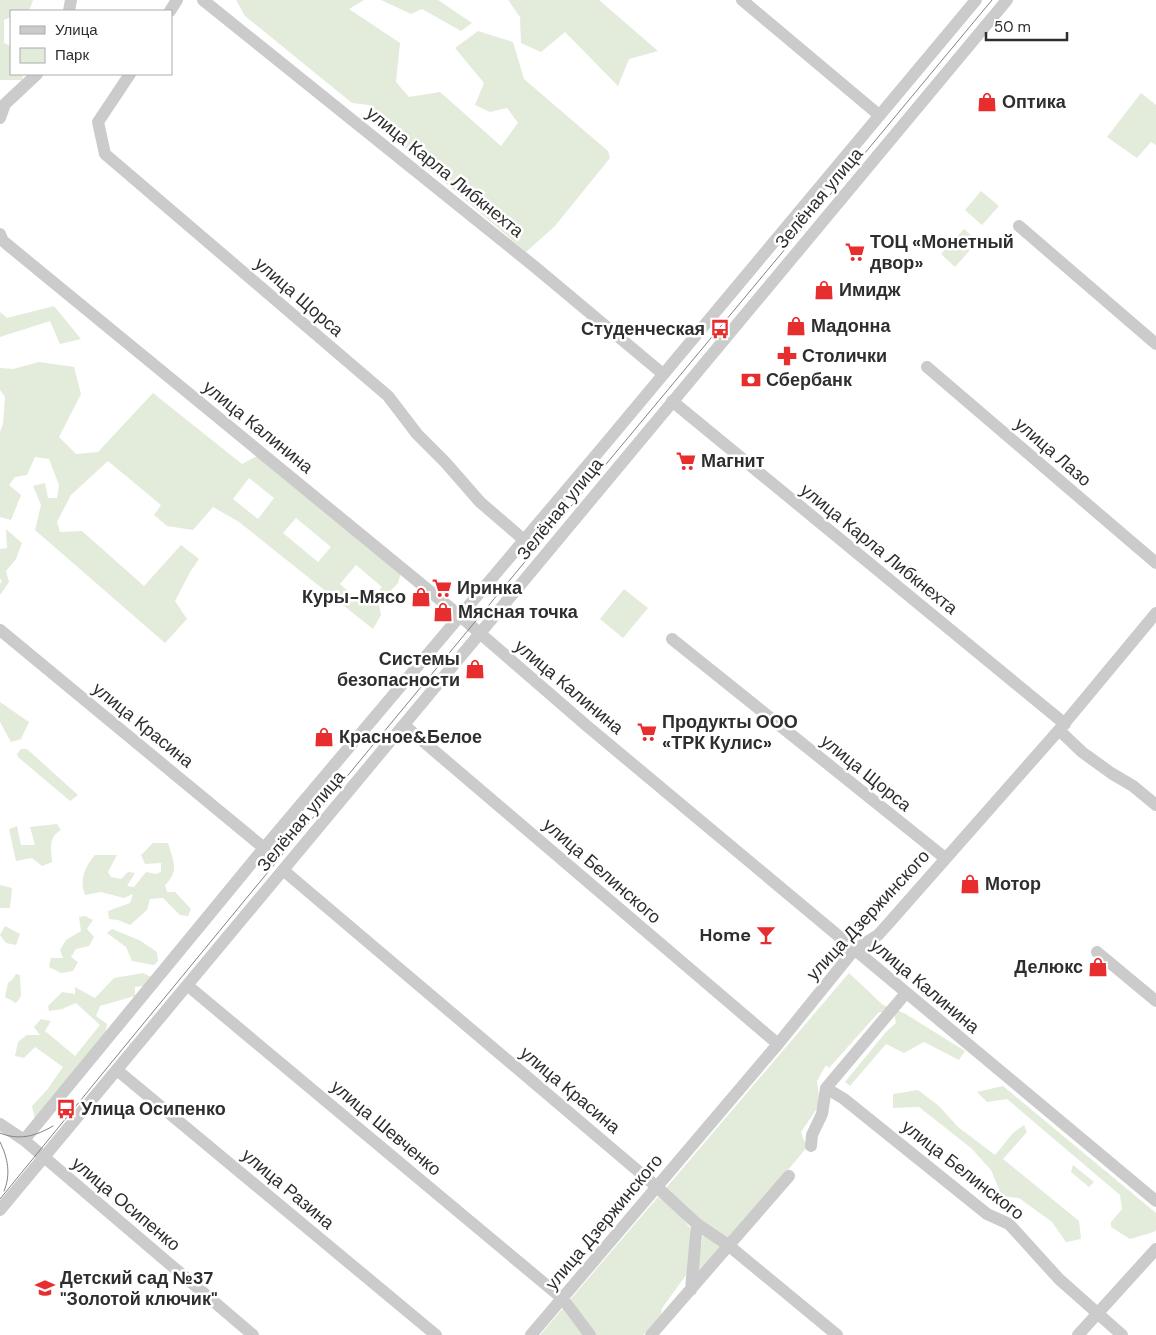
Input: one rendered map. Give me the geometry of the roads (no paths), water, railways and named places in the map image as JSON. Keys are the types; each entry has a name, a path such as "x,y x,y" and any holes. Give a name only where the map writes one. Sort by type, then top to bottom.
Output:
{"street":[{"name":"улица Карла Либкнехта","path":"203,0 534,267 663,374"},
{"path":"742,0 879,115"},
{"name":"Зелёная улица","path":"24,1140 264,848 976,0"},
{"name":"Зелёная улица","path":"0,1210 1007,0"},
{"path":"0,118 5,104 36,75"},
{"name":"улица Щорса","path":"129,75 98,122 105,154 388,396 416,434 445,462 480,502 524,540"},
{"path":"1019,226 1156,344"},
{"name":"улица Калинина","path":"1,242 460,616 587,726 1156,1201"},
{"name":"улица Лазо","path":"927,367 1156,563"},
{"name":"улица Карла Либкнехта","path":"672,401 1062,727 1082,752 1111,773 1134,786 1156,805"},
{"name":"улица Дзержинского","path":"531,1335 778,1044 854,950 878,935 1062,727 1156,613"},
{"name":"улица Красина","path":"0,630 264,848"},
{"name":"улица Щорса","path":"672,640 945,858"},
{"name":"улица Белинского","path":"404,725 778,1044"},
{"name":"улица Красина","path":"283,870 657,1187 697,1224 728,1245 836,1335"},
{"path":"1098,952 1156,1001"},
{"name":"улица Шевченко","path":"187,985 563,1298 590,1335"},
{"path":"811,1146 812,1135 822,1114 826,1088 906,993"},
{"name":"улица Разина","path":"117,1070 436,1335"},
{"name":"улица Белинского","path":"826,1088 844,1099 987,1214 1009,1224 1059,1279 1122,1335"},
{"name":"улица Осипенко","path":"0,1124 45,1157 253,1335"},
{"path":"651,1335 789,1176"},
{"path":"691,1290 697,1224"},
{"path":"1078,1335 1156,1249"}],"tram line":[{"path":"0,1199 370,748 992,0"},
{"path":"0,1133 21,1137 53,1126"},
{"path":"0,1142 8,1166 4,1191"}],"place":[{"name":"Оптика","path":"987,102"},
{"name":"ТОЦ «Монетный двор»","path":"855,252"},
{"name":"Имидж","path":"824,290"},
{"name":"Мадонна","path":"796,326"},
{"name":"Студенческая","path":"720,329"},
{"name":"Столички","path":"787,356"},
{"name":"Сбербанк","path":"751,380"},
{"name":"Магнит","path":"686,461"},
{"name":"Иринка","path":"442,588"},
{"name":"Куры-Мясо","path":"421,597"},
{"name":"Мясная точка","path":"443,612"},
{"name":"Системы безопасности","path":"475,669"},
{"name":"Продукты ООО «ТРК Кулис»","path":"647,732"},
{"name":"Красное&Белое","path":"324,737"},
{"name":"Мотор","path":"970,884"},
{"name":"Home","path":"766,935"},
{"name":"Делюкс","path":"1098,967"},
{"name":"Улица Осипенко","path":"66,1109"},
{"name":"Детский сад №37 \"Золотой ключик\"","path":"45,1288"}]}
